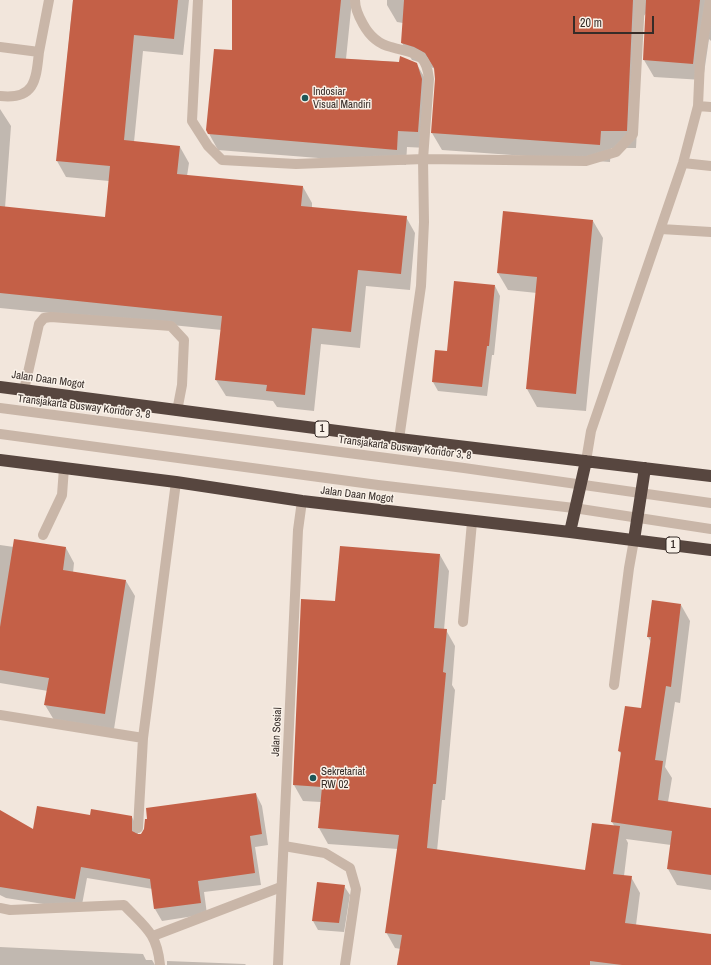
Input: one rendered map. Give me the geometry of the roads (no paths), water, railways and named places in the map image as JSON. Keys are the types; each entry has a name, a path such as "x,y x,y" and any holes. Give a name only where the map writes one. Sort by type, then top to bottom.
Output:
{"highway":[{"name":"Jalan Daan Mogot","path":"0,387 399,439 711,476"},
{"name":"Jalan Daan Mogot","path":"0,460 176,482 302,501 711,550"},
{"path":"570,532 574,508 586,461"},
{"path":"634,540 645,468"}],"street":[{"path":"0,96 12,97 27,92 36,80 39,52 49,0"},
{"path":"198,0 192,121 208,146 222,160 296,164 423,159 586,160 616,152 633,134 640,0"},
{"path":"355,0 360,19 368,33 379,42 390,47 413,52 422,58 428,68 429,79 423,159 424,222 421,286 399,439"},
{"path":"586,461 591,431 683,163 698,106 700,60 710,0"},
{"path":"0,46 39,52"},
{"path":"698,106 711,107"},
{"path":"683,163 711,166"},
{"path":"661,229 711,232"},
{"path":"24,390 39,324 44,318 51,317 171,326 184,340 182,385 177,411"},
{"name":"Transjakarta Busway Koridor 3, 8","path":"0,408 464,468 579,486 711,503"},
{"path":"0,434 370,484 574,508 711,529"},
{"path":"43,534 62,495 64,468"},
{"path":"138,828 143,738 176,482"},
{"name":"Jalan Sosial","path":"278,965 298,530 302,501"},
{"path":"462,622 472,522"},
{"path":"614,685 634,540"},
{"path":"0,715 143,738"},
{"path":"284,846 325,853 350,868 356,888 345,965"},
{"path":"154,936 281,887"},
{"path":"0,908 10,910 124,905 154,936 159,951 160,965"}],"place":[{"name":"Indosiar Visual Mandiri","path":"305,98"},
{"name":"Sekretariat RW 02","path":"313,778"}]}
